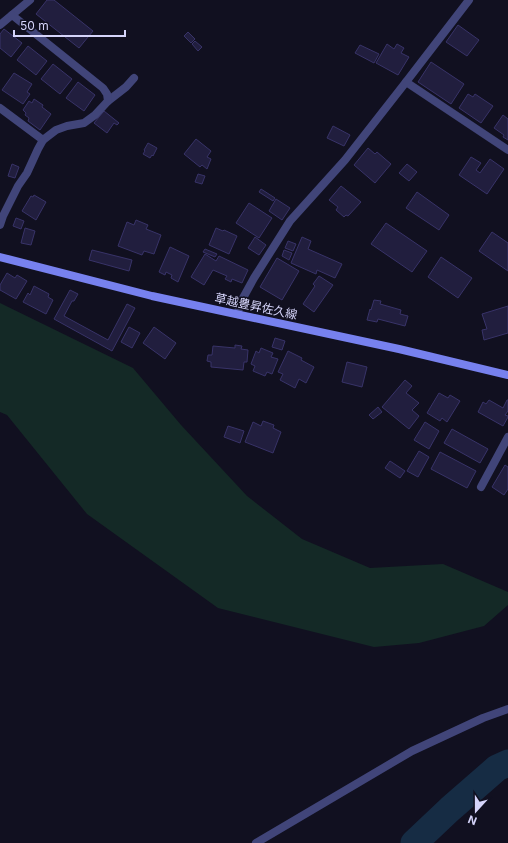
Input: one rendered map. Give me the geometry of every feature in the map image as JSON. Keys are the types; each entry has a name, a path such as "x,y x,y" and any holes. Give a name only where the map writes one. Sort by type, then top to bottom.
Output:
{"main road":[{"name":"草越豊昇佐久線","path":"0,257 152,296 400,349 508,375"}],"street":[{"path":"0,25 30,0"},
{"path":"238,314 243,298 254,278 290,221 345,160 468,0"},
{"path":"12,15 103,88 107,94 108,101"},
{"path":"0,225 18,186 43,140 56,130 67,126 84,123 95,115 108,101 126,87 134,78"},
{"path":"406,82 508,150"},
{"path":"0,108 43,140"},
{"path":"481,486 508,437"},
{"path":"256,843 412,751 483,718 508,709"}],"green space":[{"path":"0,303 133,368 181,425 247,496 302,539 370,568 443,564 508,592 508,605 484,626 419,643 374,647 218,608 87,514 7,415 0,412"}],"building":[{"path":"47,0 54,0 93,31 79,48 36,14"},
{"path":"458,25 479,40 467,56 446,42"},
{"path":"4,29 22,43 11,57 0,48 0,34"},
{"path":"188,32 195,39 191,43 184,36"},
{"path":"195,41 202,47 198,51 192,44"},
{"path":"387,44 394,49 397,44 404,48 401,53 409,57 398,75 376,63"},
{"path":"360,45 379,54 374,63 355,53"},
{"path":"28,46 47,61 36,75 17,60"},
{"path":"431,62 464,84 451,104 418,82"},
{"path":"53,64 72,79 60,94 41,79"},
{"path":"14,73 32,84 27,92 30,94 23,104 2,90"},
{"path":"78,82 95,95 84,111 66,98"},
{"path":"468,94 473,97 475,94 493,106 481,123 459,108"},
{"path":"34,99 43,105 42,107 51,114 40,130 28,121 29,118 25,115 26,113 23,110 29,101 32,103"},
{"path":"104,111 119,123 117,125 114,123 107,133 94,123"},
{"path":"503,115 508,119 508,140 494,128"},
{"path":"333,126 350,135 344,146 327,138"},
{"path":"196,139 211,151 207,157 211,159 207,169 202,165 200,167 184,154"},
{"path":"148,143 157,148 153,156 152,155 150,158 143,154"},
{"path":"368,148 375,154 377,152 391,164 375,183 354,165"},
{"path":"471,157 481,163 476,170 480,173 490,159 504,169 487,194 459,175"},
{"path":"12,164 19,167 15,178 8,176"},
{"path":"407,164 417,172 409,181 399,173"},
{"path":"198,174 205,176 202,184 195,182"},
{"path":"341,186 361,202 348,216 346,215 344,217 336,210 338,207 329,200"},
{"path":"261,189 275,198 273,201 259,192"},
{"path":"417,192 449,215 439,230 406,208"},
{"path":"34,195 46,202 36,220 22,211 31,196 33,197"},
{"path":"276,199 290,208 282,220 269,211"},
{"path":"249,203 272,218 259,238 236,223"},
{"path":"16,218 24,221 21,229 13,226"},
{"path":"136,220 148,225 146,229 161,235 154,254 144,251 142,255 118,246 127,222 134,225"},
{"path":"386,223 427,251 412,272 371,244"},
{"path":"25,228 35,231 31,245 21,243"},
{"path":"216,228 237,236 229,254 209,245"},
{"path":"492,232 508,243 508,271 479,251"},
{"path":"255,237 266,245 259,255 248,248"},
{"path":"302,237 311,241 308,249 342,264 335,278 317,270 316,274 291,263"},
{"path":"288,241 296,244 293,251 285,248"},
{"path":"170,247 189,256 178,282 171,278 172,275 166,272 165,275 159,272"},
{"path":"205,249 217,254 215,257 203,252"},
{"path":"92,250 132,260 129,271 89,260"},
{"path":"284,250 292,253 289,260 282,256"},
{"path":"205,254 216,261 219,256 248,270 242,283 232,279 231,282 225,279 227,276 213,270 204,285 191,277"},
{"path":"441,257 472,278 458,298 428,277"},
{"path":"277,258 299,271 282,300 260,287"},
{"path":"7,273 15,278 17,275 27,281 16,299 0,290 0,285"},
{"path":"319,276 333,285 314,312 303,304 315,286 313,284"},
{"path":"34,286 49,294 48,297 53,300 46,314 23,302 28,293 30,295"},
{"path":"70,290 78,294 74,301 72,301 64,316 108,340 127,304 135,308 112,351 54,319"},
{"path":"374,300 381,301 380,304 401,310 400,314 408,316 405,326 378,319 377,322 367,320"},
{"path":"508,306 508,333 484,340 482,330 487,329 482,314"},
{"path":"129,327 140,333 132,348 121,342"},
{"path":"154,327 176,343 165,359 143,343"},
{"path":"275,338 285,341 282,350 272,347"},
{"path":"235,345 242,346 241,349 248,350 247,362 244,362 243,370 211,367 211,362 207,361 208,355 212,355 213,346 235,348"},
{"path":"261,348 273,353 271,357 278,359 272,374 267,372 265,376 253,371 255,366 251,364 256,351 259,353"},
{"path":"288,351 302,358 301,360 314,367 306,383 299,379 295,388 280,380 283,374 278,372"},
{"path":"347,362 367,367 362,387 342,382"},
{"path":"405,380 412,386 406,393 419,403 412,410 419,416 409,429 382,407"},
{"path":"439,393 448,398 450,395 460,401 447,422 442,418 440,421 427,413"},
{"path":"489,400 503,408 508,400 508,411 505,415 508,417 503,426 478,412 483,402 486,404"},
{"path":"378,407 382,412 373,419 369,415"},
{"path":"263,421 274,425 273,428 281,432 273,453 245,442 253,422 261,426"},
{"path":"425,422 439,431 429,449 414,440"},
{"path":"228,426 244,431 240,443 224,437"},
{"path":"452,429 488,449 480,463 444,443"},
{"path":"419,451 429,457 418,477 407,471"},
{"path":"440,452 476,471 467,488 431,469"},
{"path":"390,461 405,471 400,478 385,468"},
{"path":"505,465 508,467 508,489 504,495 492,487"}],"waterway":[{"path":"414,843 497,768 508,763"}]}
